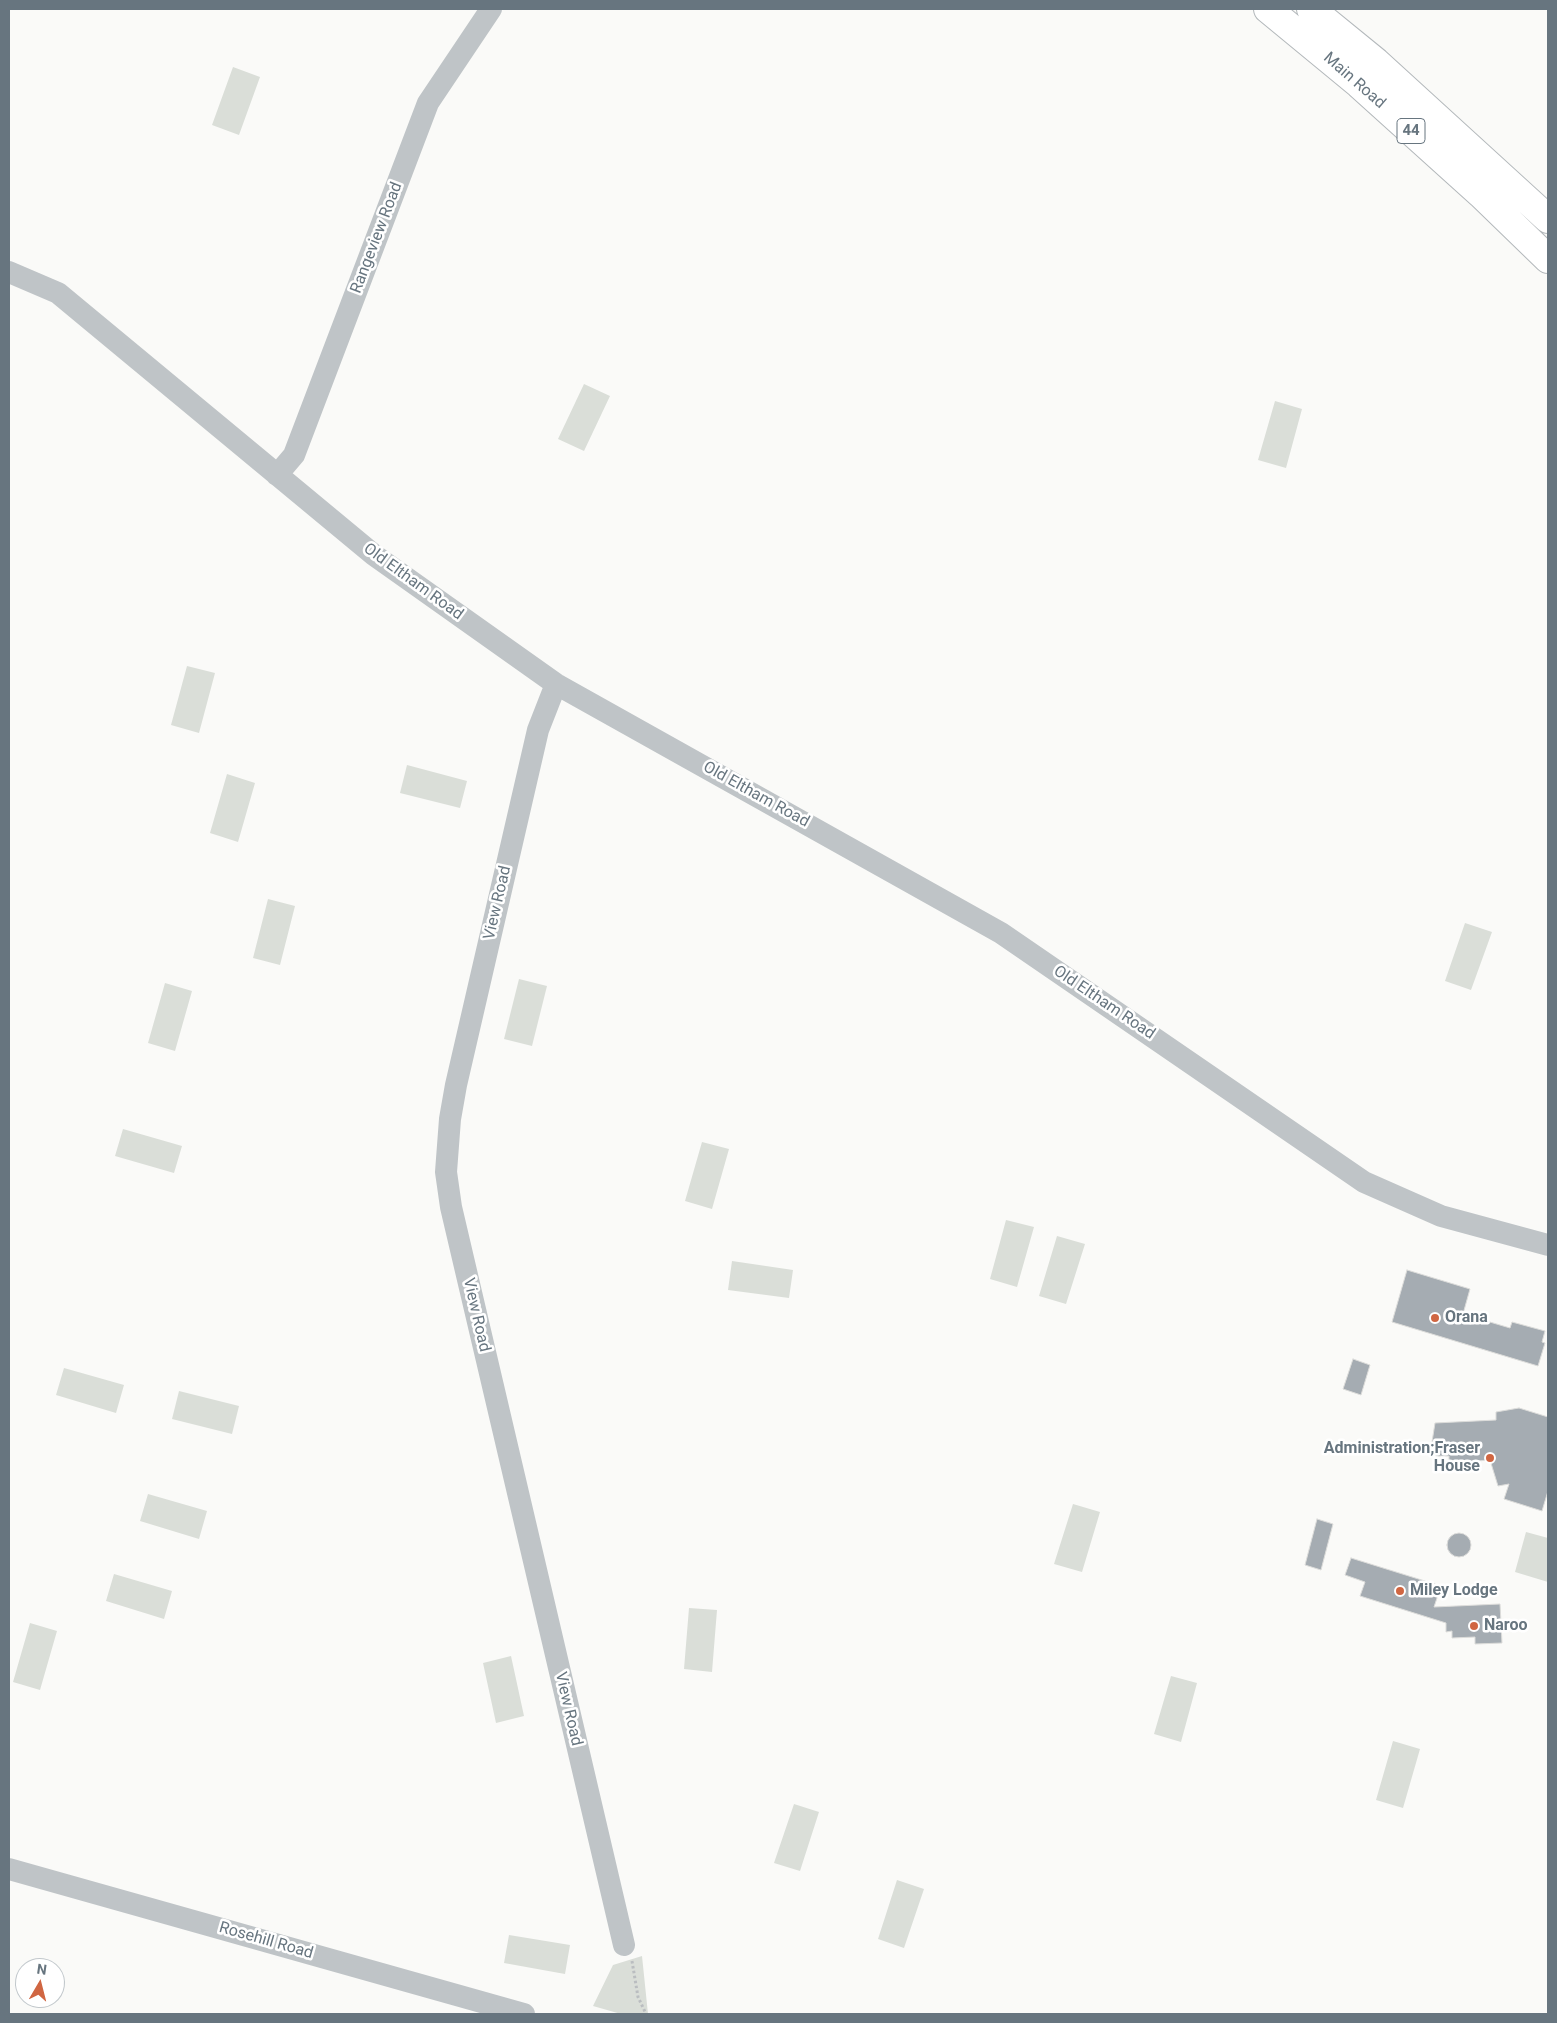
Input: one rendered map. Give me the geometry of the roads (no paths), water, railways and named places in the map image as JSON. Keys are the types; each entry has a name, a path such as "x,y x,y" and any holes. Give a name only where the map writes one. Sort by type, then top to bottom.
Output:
{"main road":[{"name":"Main Road","path":"1268,9 1359,84 1481,194 1548,259"},
{"name":"Main Road","path":"1311,9 1376,62 1548,219"}],"street":[{"name":"Rangeview Road","path":"277,475 294,455 428,103 491,9"},
{"name":"Old Eltham Road","path":"9,272 58,293 374,555 556,684 1001,933 1364,1182 1441,1216 1548,1245"},
{"name":"View Road","path":"556,684 538,730 456,1085 450,1119 446,1172 451,1207 624,1945"},
{"name":"Rosehill Road","path":"9,1869 524,2014"}],"place":[{"name":"Orana","path":"1435,1318"},
{"name":"Administration;Fraser House","path":"1490,1458"},
{"name":"Miley Lodge","path":"1400,1591"},
{"name":"Naroo","path":"1474,1626"}]}
